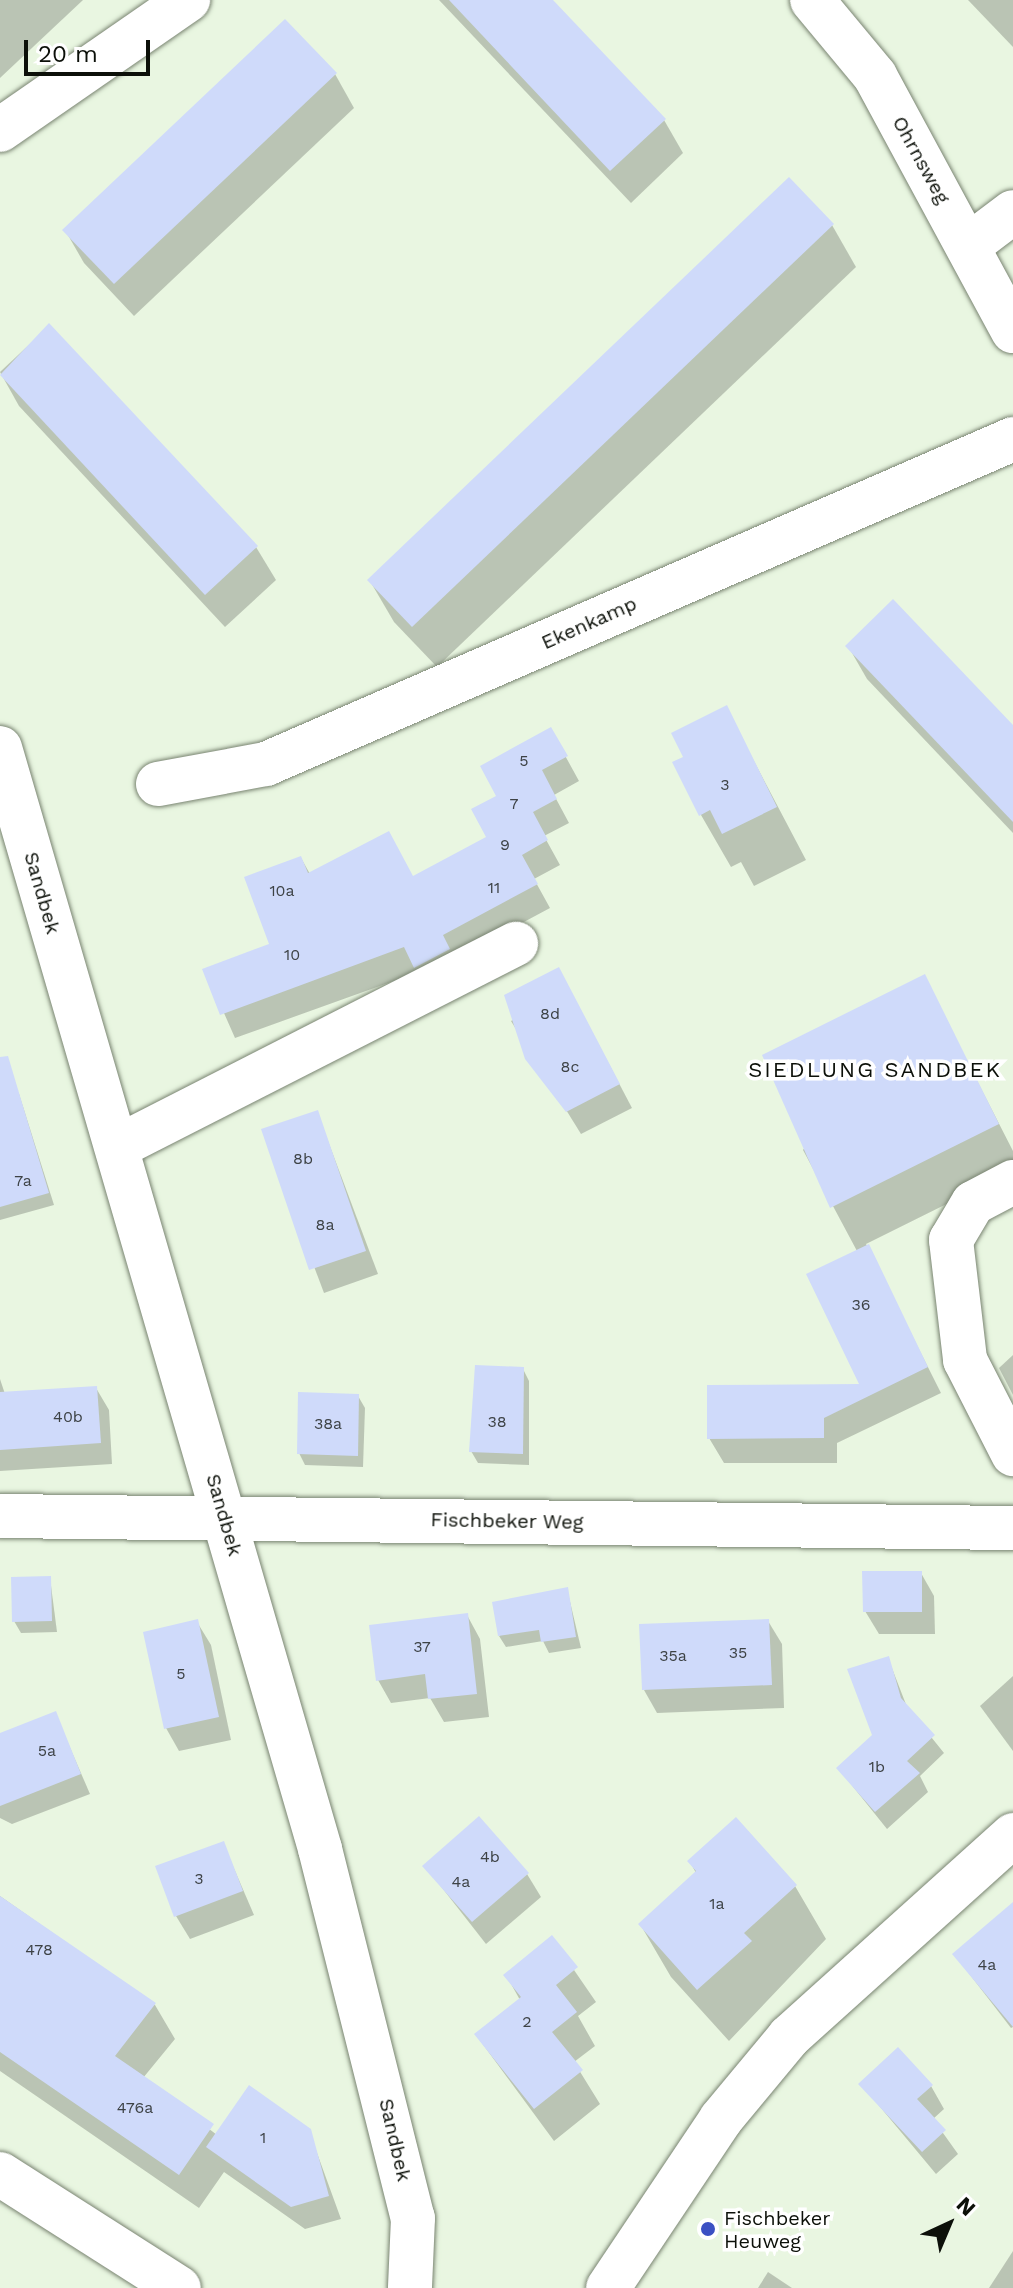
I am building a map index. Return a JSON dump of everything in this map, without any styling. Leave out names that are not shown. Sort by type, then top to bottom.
[{"type":"street","points":[[0,130],[188,0]]},
{"type":"street","name":"Ohrnsweg","points":[[812,0],[875,76],[1013,331]]},
{"type":"street","points":[[968,246],[1013,212]]},
{"type":"street","name":"Ekenkamp","points":[[158,784],[266,764],[1013,439]]},
{"type":"street","name":"Sandbek","points":[[0,748],[224,1514],[391,2119],[413,2218],[410,2288]]},
{"type":"street","points":[[117,1147],[516,944]]},
{"type":"street","points":[[1013,1182],[973,1203],[951,1240],[965,1360],[1013,1454]]},
{"type":"street","name":"Fischbeker Weg","points":[[0,1516],[224,1514],[1013,1528]]},
{"type":"street","points":[[608,2288],[721,2119],[789,2037],[1013,1835]]},
{"type":"street","points":[[0,2174],[179,2288]]},
{"type":"building","points":[[449,0],[553,0],[666,119],[610,171]]},
{"type":"building","points":[[285,19],[337,73],[114,284],[62,230]]},
{"type":"building","points":[[789,177],[834,224],[412,627],[367,580]]},
{"type":"building","points":[[49,323],[258,546],[205,595],[0,375]]},
{"type":"building","points":[[893,599],[1013,725],[1013,822],[845,646]]},
{"type":"building","points":[[727,705],[777,807],[722,834],[710,810],[699,816],[672,762],[683,757],[671,733]]},
{"type":"building","points":[[551,727],[568,756],[542,770],[557,799],[533,812],[548,840],[522,855],[538,884],[443,935],[450,949],[414,968],[404,947],[220,1015],[202,969],[269,944],[244,877],[301,856],[308,873],[389,831],[413,876],[486,837],[471,809],[496,796],[480,766]]},
{"type":"building","points":[[559,967],[620,1084],[566,1112],[525,1059],[504,995]]},
{"type":"building","points":[[925,974],[999,1124],[830,1208],[762,1055]]},
{"type":"building","points":[[8,1056],[49,1193],[0,1207],[0,1057]]},
{"type":"building","points":[[318,1110],[366,1251],[309,1270],[261,1129]]},
{"type":"building","points":[[869,1244],[928,1367],[824,1418],[824,1438],[707,1439],[707,1385],[859,1384],[806,1274]]},
{"type":"building","points":[[475,1365],[524,1367],[523,1454],[469,1452]]},
{"type":"building","points":[[97,1386],[101,1443],[0,1450],[0,1392]]},
{"type":"building","points":[[298,1392],[359,1394],[358,1456],[297,1454]]},
{"type":"building","points":[[862,1571],[922,1571],[922,1612],[863,1612]]},
{"type":"building","points":[[51,1576],[52,1621],[12,1622],[11,1577]]},
{"type":"building","points":[[568,1587],[576,1637],[541,1642],[539,1630],[498,1636],[492,1602]]},
{"type":"building","points":[[468,1613],[477,1694],[428,1699],[425,1674],[376,1681],[369,1625]]},
{"type":"building","points":[[198,1619],[219,1717],[164,1729],[143,1632]]},
{"type":"building","points":[[769,1619],[772,1685],[642,1690],[639,1624]]},
{"type":"building","points":[[889,1656],[901,1698],[935,1735],[907,1761],[920,1773],[875,1812],[836,1768],[872,1735],[847,1669]]},
{"type":"building","points":[[56,1711],[81,1774],[0,1806],[0,1733]]},
{"type":"building","points":[[479,1816],[529,1873],[472,1922],[422,1866]]},
{"type":"building","points":[[736,1817],[797,1885],[744,1933],[752,1941],[697,1990],[638,1924],[696,1871],[687,1861]]},
{"type":"building","points":[[224,1841],[243,1891],[174,1917],[155,1866]]},
{"type":"building","points":[[0,1896],[156,2003],[115,2056],[214,2124],[179,2175],[0,2052]]},
{"type":"building","points":[[1013,1902],[1013,2027],[952,1954]]},
{"type":"building","points":[[552,1935],[578,1967],[556,1985],[577,2012],[552,2032],[583,2070],[534,2109],[474,2034],[521,1997],[503,1975]]},
{"type":"building","points":[[898,2047],[933,2085],[917,2099],[946,2130],[922,2152],[858,2084]]},
{"type":"building","points":[[249,2085],[311,2129],[329,2196],[291,2207],[206,2147]]},
{"type":"place","name":"Fischbeker Heuweg","points":[[708,2229]]},
{"type":"district","name":"SIEDLUNG SANDBEK","points":[[875,1070]]}]
